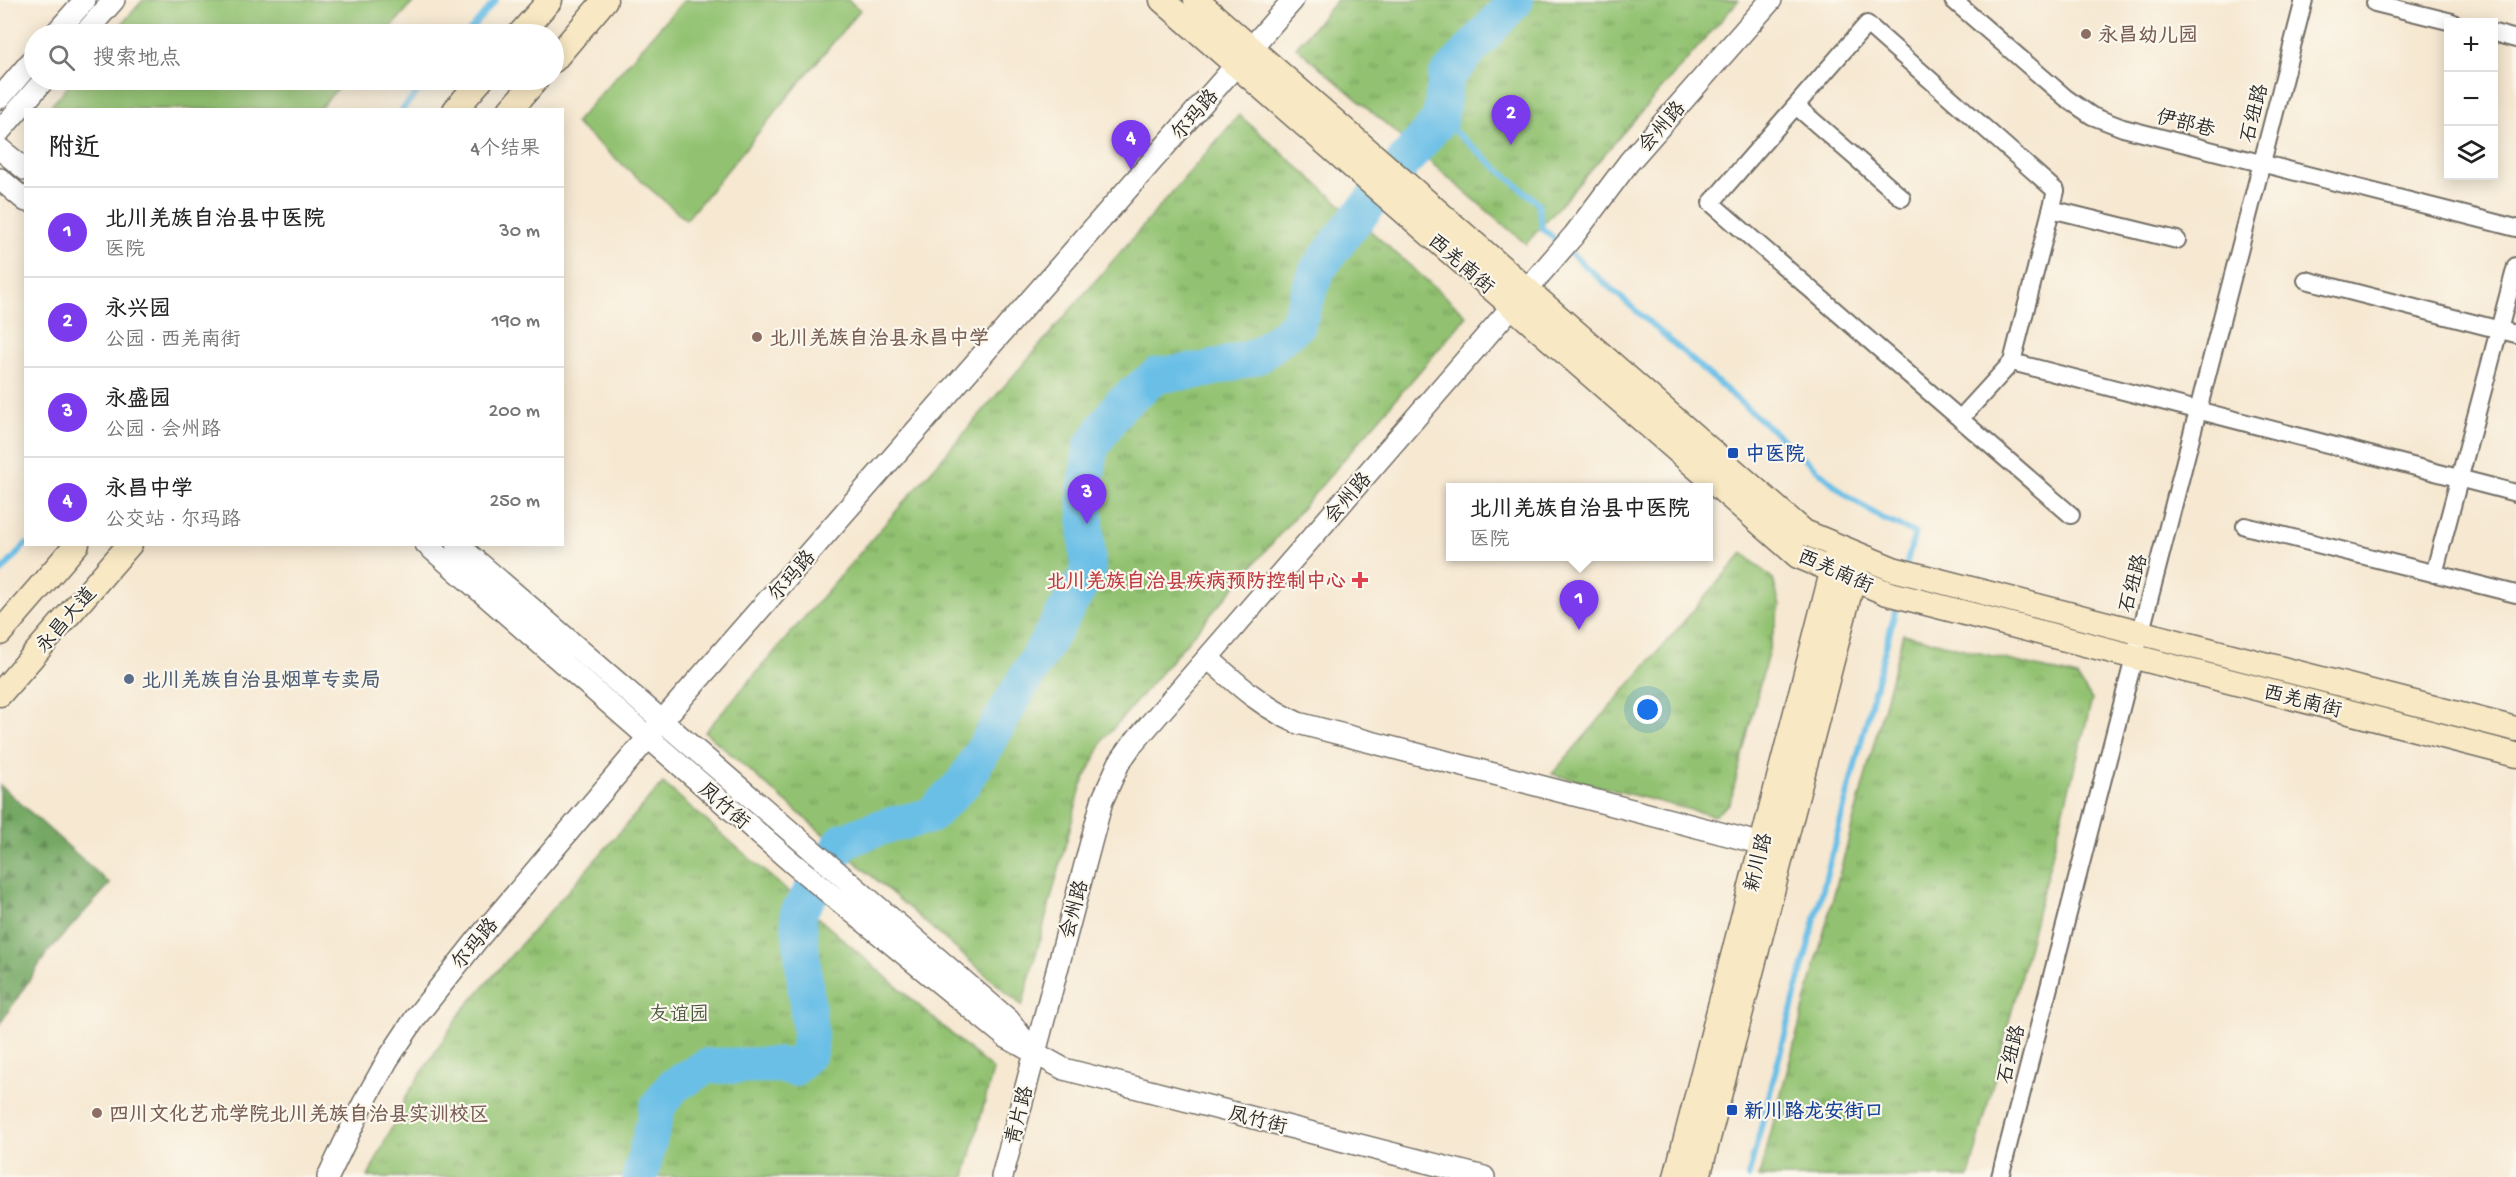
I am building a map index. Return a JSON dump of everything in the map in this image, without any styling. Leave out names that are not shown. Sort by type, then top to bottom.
[{"type":"main road","points":[[529,24],[550,0]]},
{"type":"main road","points":[[564,48],[605,0]]},
{"type":"main road","name":"西羌南街","points":[[1162,0],[1244,57],[1520,298],[1804,532],[1893,569],[2516,729]]},
{"type":"main road","name":"西羌南街","points":[[1196,0],[1244,57]]},
{"type":"main road","points":[[457,108],[472,90]]},
{"type":"main road","points":[[512,108],[527,90]]},
{"type":"main road","name":"西羌南街","points":[[1520,298],[1798,556],[1887,593],[2516,754]]},
{"type":"main road","name":"永昌大道","points":[[0,633],[75,546]]},
{"type":"main road","name":"永昌大道","points":[[0,694],[128,546]]},
{"type":"main road","name":"新川路","points":[[1698,1177],[1773,846],[1849,550]]},
{"type":"main road","name":"新川路","points":[[1676,1177],[1773,846]]},
{"type":"street","points":[[64,24],[85,0]]},
{"type":"street","points":[[93,24],[114,0]]},
{"type":"street","name":"尔玛路","points":[[328,1177],[363,1104],[416,1017],[477,940],[662,722],[1293,0]]},
{"type":"street","name":"会州路","points":[[1034,1054],[1110,781],[1131,746],[1553,260],[1629,162],[1771,0]]},
{"type":"street","name":"伊部巷","points":[[1953,0],[2066,98],[2092,116],[2123,128],[2516,228]]},
{"type":"street","name":"石纽路","points":[[2000,1177],[2304,0]]},
{"type":"street","points":[[2375,3],[2444,20]]},
{"type":"street","points":[[1960,419],[2012,362],[2056,191],[1867,24],[1711,204],[2071,515]]},
{"type":"street","points":[[2498,34],[2516,39]]},
{"type":"street","points":[[0,98],[24,70]]},
{"type":"street","points":[[0,131],[36,90]]},
{"type":"street","points":[[1796,106],[1902,198]]},
{"type":"street","points":[[0,149],[24,168]]},
{"type":"street","points":[[0,179],[24,199]]},
{"type":"street","points":[[2051,209],[2177,240]]},
{"type":"street","points":[[2434,574],[2516,266]]},
{"type":"street","points":[[2306,280],[2516,334]]},
{"type":"street","points":[[2012,362],[2516,493]]},
{"type":"street","points":[[2245,526],[2516,594]]},
{"type":"street","name":"凤竹街","points":[[428,546],[796,866],[880,922],[1009,1020],[1034,1054],[1064,1069],[1484,1177]]},
{"type":"street","name":"凤竹街","points":[[459,546],[811,849],[880,922]]},
{"type":"street","points":[[1208,658],[1256,700],[1275,713],[1298,723],[1773,846]]},
{"type":"street","name":"青片路","points":[[1002,1177],[1034,1054]]},
{"type":"green space","points":[[143,0],[415,0],[394,24],[122,24]]},
{"type":"green space","points":[[684,0],[848,0],[860,10],[686,220],[575,123]]},
{"type":"green space","points":[[1337,0],[1739,0],[1526,244],[1296,47]]},
{"type":"green space","points":[[65,90],[336,90],[320,108],[49,108]]},
{"type":"green space","points":[[1239,115],[1467,316],[1104,739],[1081,787],[1022,1006],[705,732]]},
{"type":"green space","points":[[1743,553],[1773,579],[1780,606],[1730,803],[1714,816],[1552,774]]},
{"type":"green space","points":[[1903,634],[2077,677],[2092,700],[1969,1177],[1759,1177]]},
{"type":"green space","name":"友谊园","points":[[663,783],[993,1070],[965,1177],[368,1177],[407,1095],[462,1011]]},
{"type":"green space","points":[[0,785],[110,884],[47,953],[0,1024]]},
{"type":"waterway","points":[[476,24],[496,0]]},
{"type":"waterway","points":[[640,1177],[658,1106],[673,1086],[707,1066],[778,1065],[794,1068],[809,1052],[810,1032],[798,913],[843,841],[882,827],[930,816],[964,782],[1088,573],[1085,490],[1091,447],[1120,405],[1157,375],[1206,370],[1258,356],[1297,325],[1317,270],[1348,229],[1440,119],[1446,77],[1516,0]]},
{"type":"waterway","points":[[404,108],[419,90]]},
{"type":"waterway","points":[[1440,119],[1538,203],[1542,228],[1846,495],[1881,518],[1915,533],[1906,566]]},
{"type":"waterway","points":[[0,573],[24,546]]},
{"type":"waterway","points":[[1748,1177],[1898,600]]},
{"type":"place","name":"永昌幼儿园","points":[[2086,34]]},
{"type":"place","name":"永兴园","points":[[1511,145]]},
{"type":"place","name":"永昌中学","points":[[1131,170]]},
{"type":"place","name":"北川羌族自治县永昌中学","points":[[757,337]]},
{"type":"place","name":"中医院","points":[[1733,453]]},
{"type":"place","name":"永盛园","points":[[1087,524]]},
{"type":"place","name":"北川羌族自治县疾病预防控制中心","points":[[1360,580]]},
{"type":"place","name":"北川羌族自治县中医院","points":[[1579,630]]},
{"type":"place","name":"北川羌族自治县烟草专卖局","points":[[129,679]]},
{"type":"place","name":"新川路龙安街口","points":[[1732,1110]]},
{"type":"place","name":"四川文化艺术学院北川羌族自治县实训校区","points":[[97,1113]]}]
